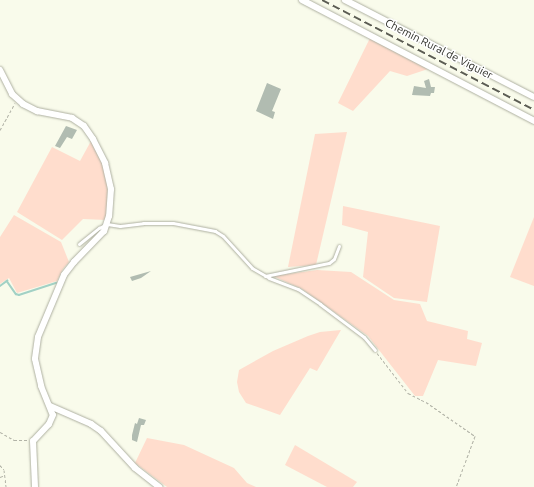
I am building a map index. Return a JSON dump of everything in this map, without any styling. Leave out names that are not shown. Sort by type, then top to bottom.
[{"type":"street","points":[[302,0],[534,121]]},
{"type":"street","name":"Chemin Rural de Viguier","points":[[345,0],[534,97]]},
{"type":"street","points":[[0,70],[17,99],[30,108],[78,121],[89,133],[105,163],[110,180],[111,198],[107,224],[99,238],[74,262],[64,276],[38,337],[35,359],[41,386],[53,415],[51,420],[33,441],[35,487]]},
{"type":"street","points":[[50,406],[91,424],[101,431],[135,468],[159,487]]},
{"type":"lane","points":[[79,244],[99,228],[107,224],[120,226],[143,223],[173,223],[215,231],[223,236],[247,264],[265,276],[298,289],[364,337],[375,350]]},
{"type":"lane","points":[[265,276],[329,263],[334,259],[339,246]]},
{"type":"path","points":[[0,130],[17,99]]},
{"type":"path","points":[[375,350],[408,393],[426,402],[475,436],[456,487]]},
{"type":"path","points":[[0,432],[14,440],[33,441]]},
{"type":"path","points":[[0,465],[5,475],[6,487]]},
{"type":"path","points":[[0,477],[5,475]]},
{"type":"shaded area","points":[[370,38],[428,69],[407,76],[390,71],[353,111],[338,103]]},
{"type":"shaded area","points":[[347,132],[316,265],[288,267],[315,134]]},
{"type":"shaded area","points":[[91,141],[105,170],[109,200],[106,220],[83,219],[62,240],[17,212],[52,147],[80,161]]},
{"type":"shaded area","points":[[343,206],[440,226],[427,302],[394,298],[363,277],[368,232],[342,225]]},
{"type":"shaded area","points":[[14,215],[61,242],[69,262],[63,269],[57,281],[17,293],[9,278],[0,284],[0,237]]},
{"type":"shaded area","points":[[534,217],[534,286],[510,277]]},
{"type":"shaded area","points":[[317,270],[351,272],[394,300],[420,304],[427,321],[468,331],[467,339],[482,343],[476,366],[438,360],[423,396],[415,396],[368,336],[302,289],[273,276]]},
{"type":"shaded area","points":[[341,330],[317,371],[310,368],[280,415],[246,403],[239,392],[237,382],[239,370],[273,351],[308,336],[320,332]]},
{"type":"shaded area","points":[[147,438],[184,445],[234,468],[247,483],[256,487],[167,487],[135,463]]},
{"type":"shaded area","points":[[295,445],[357,482],[353,487],[327,487],[285,465]]},
{"type":"building","points":[[429,79],[431,87],[435,87],[434,93],[431,93],[430,96],[412,95],[414,86],[426,88],[424,81]]},
{"type":"building","points":[[267,83],[281,89],[272,111],[275,112],[273,119],[256,111]]},
{"type":"building","points":[[66,126],[77,130],[72,139],[67,137],[60,148],[55,146]]},
{"type":"building","points":[[151,271],[141,278],[132,281],[130,277]]},
{"type":"building","points":[[139,418],[146,420],[144,425],[141,425],[137,442],[132,440],[132,435],[135,423],[137,424]]},
{"type":"waterway","points":[[0,286],[7,281],[16,294],[19,295],[56,283]]},
{"type":"railway","points":[[322,0],[534,110]]}]
